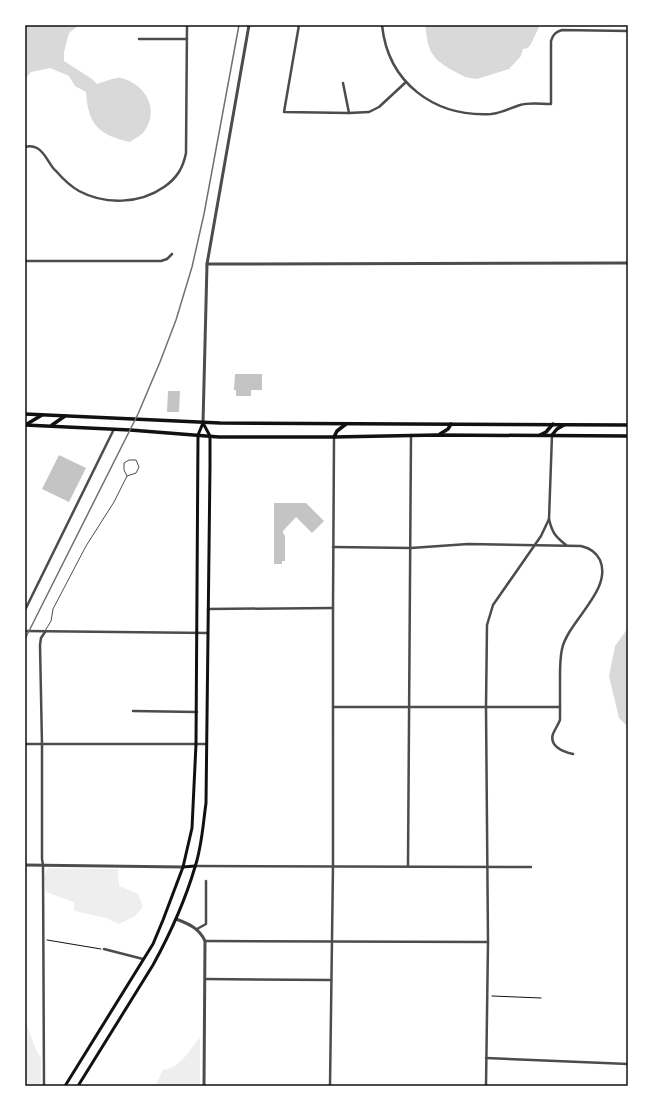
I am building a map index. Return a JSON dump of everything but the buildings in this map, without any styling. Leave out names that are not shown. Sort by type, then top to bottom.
[{"type":"main road","points":[[25,414],[203,423],[628,425]]},
{"type":"main road","points":[[26,425],[42,415]]},
{"type":"main road","points":[[52,426],[66,416]]},
{"type":"main road","points":[[65,1086],[153,944],[183,867],[192,828],[197,712],[196,633],[198,435],[203,423]]},
{"type":"main road","points":[[78,1086],[153,965],[176,919],[195,866],[202,838],[206,803],[210,436],[203,423]]},
{"type":"main road","points":[[334,437],[340,429],[347,424]]},
{"type":"main road","points":[[437,435],[448,429],[452,424]]},
{"type":"main road","points":[[539,435],[546,432],[553,424]]},
{"type":"main road","points":[[552,435],[564,424]]},
{"type":"main road","points":[[26,425],[115,429],[210,436],[628,436]]},
{"type":"main road","points":[[183,867],[195,866]]},
{"type":"street","points":[[25,148],[31,146],[37,148],[42,152],[54,169],[66,182],[79,191],[95,197],[112,201],[128,200],[146,196],[162,189],[179,173],[186,153],[187,25]]},
{"type":"street","points":[[203,423],[207,264],[249,25]]},
{"type":"street","points":[[299,25],[284,112],[363,113],[379,107],[406,82]]},
{"type":"street","points":[[382,25],[383,35],[392,61],[400,75],[424,97],[444,107],[469,113],[492,114],[502,112],[521,104],[551,104],[551,42],[554,34],[562,30],[628,31]]},
{"type":"street","points":[[139,39],[187,39]]},
{"type":"street","points":[[343,83],[349,113]]},
{"type":"street","points":[[25,262],[161,261],[167,259],[172,254]]},
{"type":"street","points":[[207,264],[628,263]]},
{"type":"street","points":[[25,610],[115,429]]},
{"type":"street","points":[[408,866],[411,435]]},
{"type":"street","points":[[552,435],[549,519],[552,530],[566,545]]},
{"type":"street","points":[[330,1086],[333,866],[334,437]]},
{"type":"street","points":[[486,1086],[488,942],[486,707],[488,616],[493,605],[545,530],[549,519]]},
{"type":"street","points":[[333,547],[411,548],[468,544],[566,545],[581,546],[595,552],[602,566],[603,573],[601,581],[587,607],[566,637],[560,659],[560,720],[553,732],[552,737],[554,743],[559,749],[573,754]]},
{"type":"street","points":[[208,609],[333,608]]},
{"type":"street","points":[[25,631],[208,633]]},
{"type":"street","points":[[44,1086],[40,645],[41,638],[45,632]]},
{"type":"street","points":[[333,707],[560,707]]},
{"type":"street","points":[[133,711],[197,712]]},
{"type":"street","points":[[25,744],[207,744]]},
{"type":"street","points":[[25,865],[183,867]]},
{"type":"street","points":[[195,866],[531,867]]},
{"type":"street","points":[[197,929],[206,924],[206,880]]},
{"type":"street","points":[[176,919],[197,929],[202,934],[205,941],[204,1086]]},
{"type":"street","points":[[205,941],[488,942]]},
{"type":"street","points":[[104,950],[143,958]]},
{"type":"street","points":[[205,979],[331,980]]},
{"type":"street","points":[[486,1058],[628,1064]]},
{"type":"lane","points":[[45,632],[52,621],[53,609],[86,546],[114,502],[126,476],[124,463],[129,460],[136,460],[139,467],[136,473],[126,476]]},
{"type":"path","points":[[43,939],[104,950]]},
{"type":"path","points":[[487,996],[541,998]]},
{"type":"shaded area","points":[[25,25],[79,25],[69,33],[64,52],[64,61],[92,79],[97,84],[121,78],[138,86],[144,92],[151,108],[151,116],[143,133],[130,142],[110,136],[103,132],[97,127],[89,113],[86,92],[75,86],[69,76],[50,68],[31,72],[25,79]]},
{"type":"shaded area","points":[[425,25],[540,25],[531,44],[528,48],[523,49],[521,56],[509,69],[477,79],[465,77],[437,60],[431,52],[428,44]]},
{"type":"shaded area","points":[[628,628],[628,727],[619,718],[609,676],[615,646]]},
{"type":"shaded area","points":[[48,868],[118,869],[119,886],[138,894],[143,907],[135,916],[119,924],[106,918],[74,911],[74,902],[46,892],[45,877]]},
{"type":"shaded area","points":[[25,1010],[27,1026],[37,1052],[41,1058],[41,1086],[25,1086]]},
{"type":"shaded area","points":[[200,1038],[200,1086],[155,1086],[163,1070],[175,1066],[180,1062]]},
{"type":"railway","points":[[25,639],[138,414],[176,320],[192,267],[204,214],[239,25]]}]
